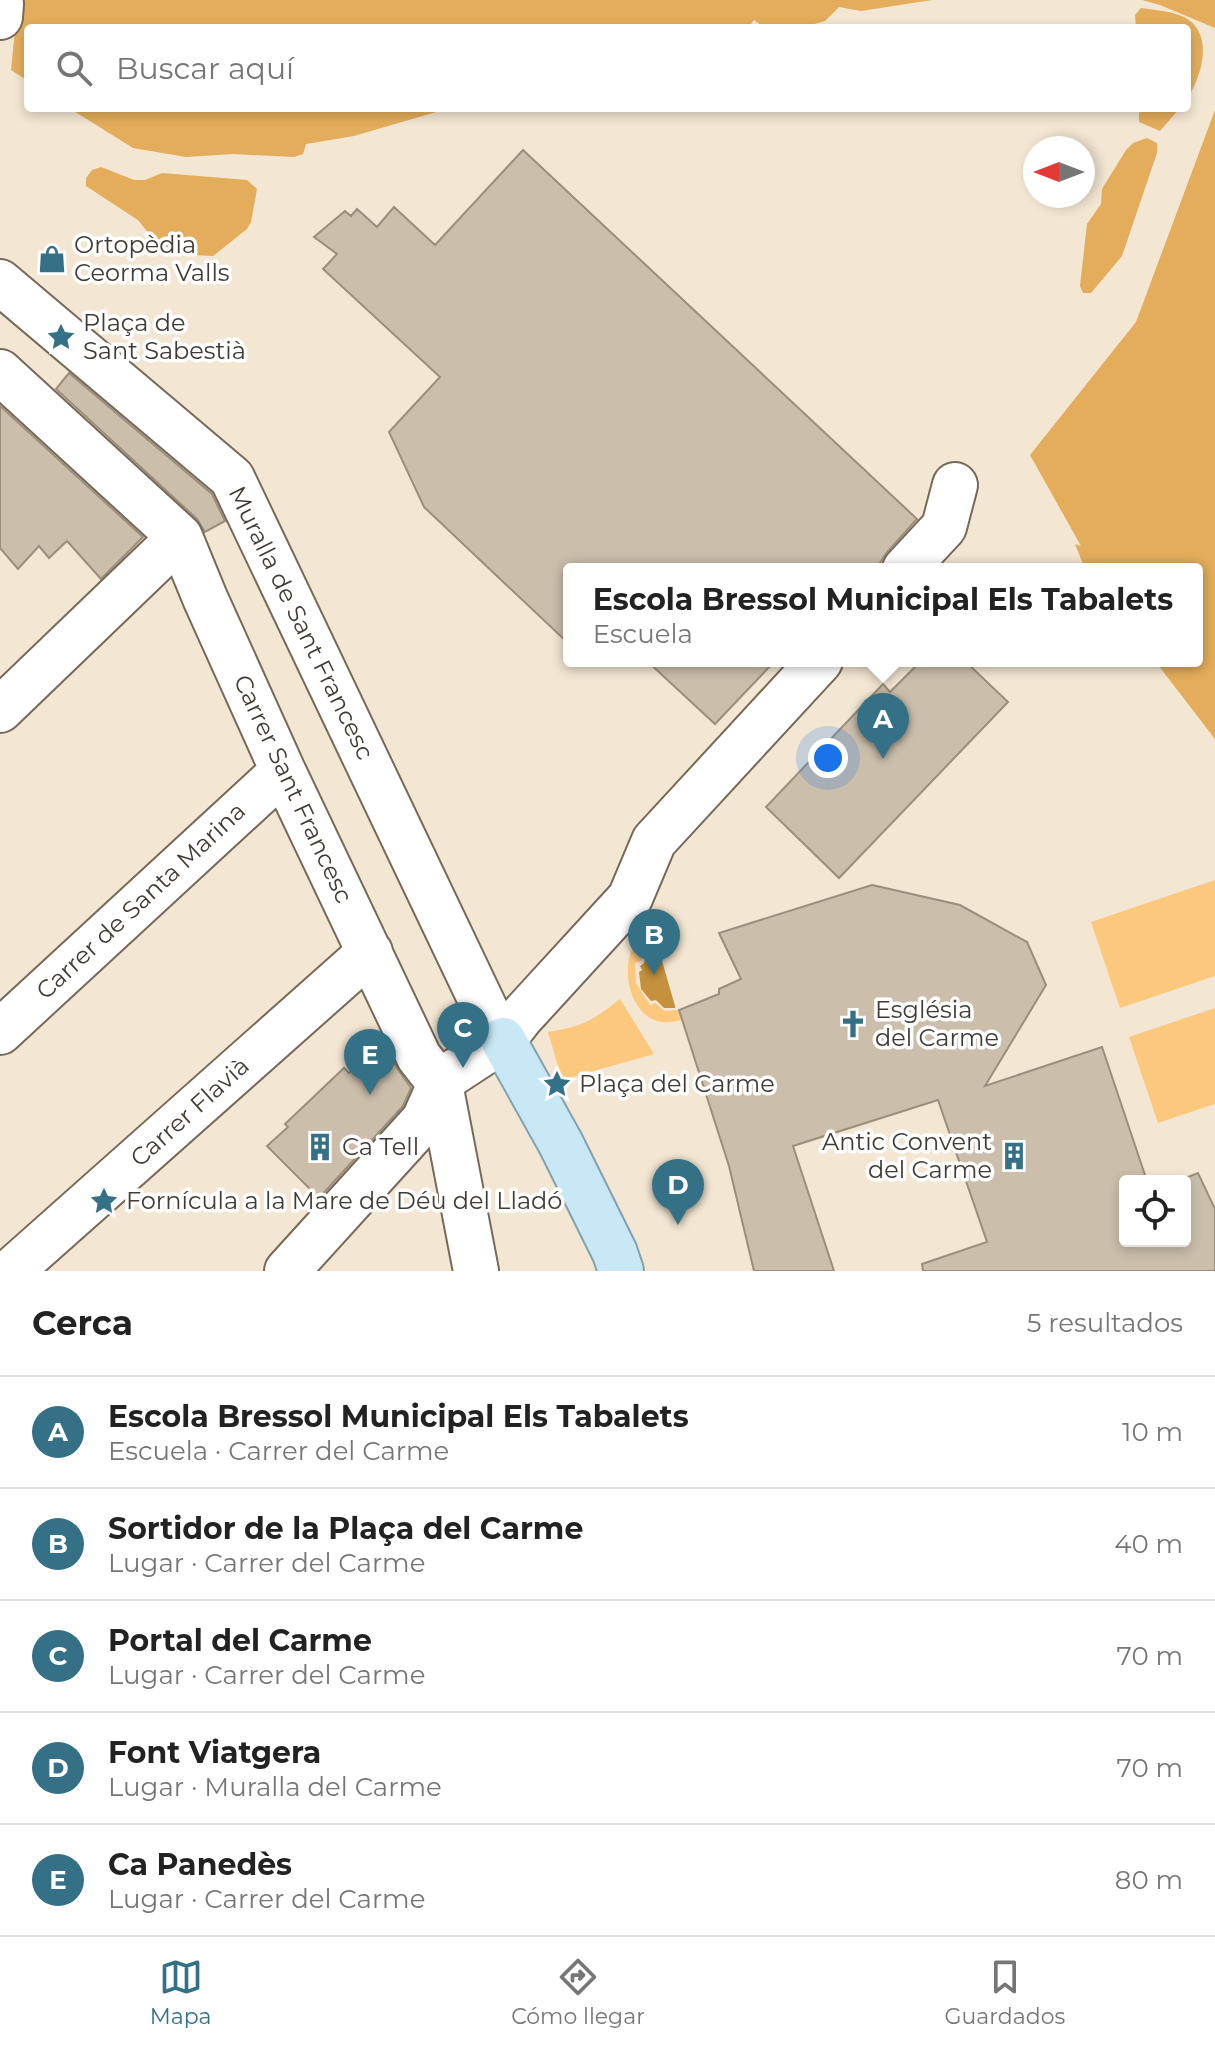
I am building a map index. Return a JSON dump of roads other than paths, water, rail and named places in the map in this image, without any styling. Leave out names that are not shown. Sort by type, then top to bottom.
[{"type":"main road","points":[[503,1040],[561,1144],[621,1271]]},
{"type":"street","name":"Muralla de Sant Francesc","points":[[0,282],[232,478],[488,1015],[503,1040]]},
{"type":"street","name":"Carrer Sant Francesc","points":[[0,372],[180,537],[283,771],[419,1057],[440,1084],[476,1271]]},
{"type":"street","points":[[911,563],[944,527],[955,485]]},
{"type":"street","points":[[0,710],[180,537]]},
{"type":"street","points":[[287,1271],[424,1120],[440,1084],[503,1040],[630,898],[654,841],[814,667]]},
{"type":"street","name":"Carrer de Santa Marina","points":[[0,1032],[283,771]]},
{"type":"street","name":"Carrer Flavià","points":[[11,1271],[370,952]]},
{"type":"place","name":"Ortopèdia Ceorma Valls","points":[[52,259]]},
{"type":"place","name":"Plaça de Sant Sabestià","points":[[61,337]]},
{"type":"place","name":"Escola Bressol Municipal Els Tabalets","points":[[883,759]]},
{"type":"place","name":"Sortidor de la Plaça del Carme","points":[[654,975]]},
{"type":"place","name":"Església del Carme","points":[[853,1024]]},
{"type":"place","name":"Portal del Carme","points":[[463,1068]]},
{"type":"place","name":"Plaça del Carme","points":[[557,1084]]},
{"type":"place","name":"Ca Panedès","points":[[370,1095]]},
{"type":"place","name":"Ca Tell","points":[[320,1147]]},
{"type":"place","name":"Antic Convent del Carme","points":[[1014,1156]]},
{"type":"place","name":"Fornícula a la Mare de Déu del Lladó","points":[[104,1201]]},
{"type":"place","name":"Font Viatgera","points":[[678,1225]]}]
